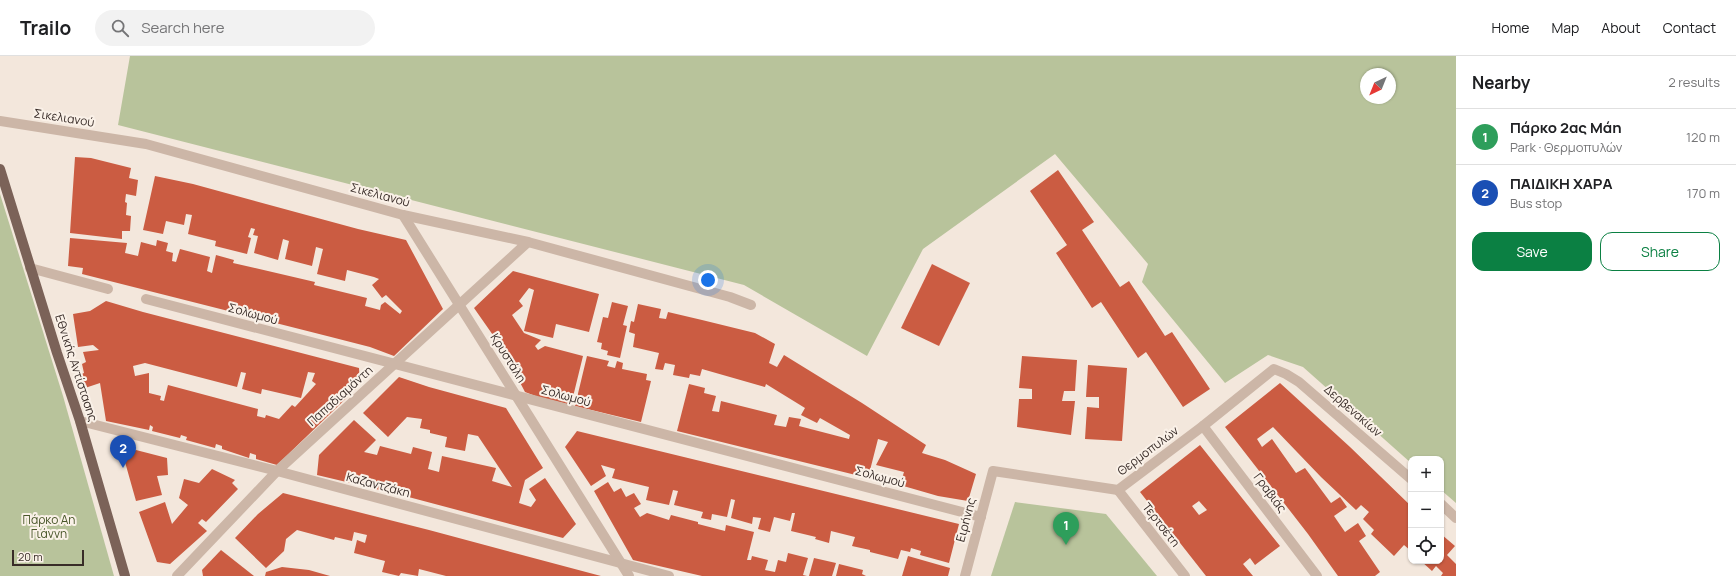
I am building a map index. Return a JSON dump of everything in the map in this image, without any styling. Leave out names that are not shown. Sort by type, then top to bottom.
[{"type":"main road","name":"Εθνικής Αντίστασης","points":[[0,169],[30,268],[80,421],[125,576]]},
{"type":"street","name":"Σικελιανού","points":[[0,121],[146,144],[403,215],[528,242],[730,297],[751,305]]},
{"type":"street","name":"Κρυστάλη","points":[[403,215],[629,576]]},
{"type":"street","name":"Παπαδιαμάντη","points":[[177,576],[277,471],[528,242]]},
{"type":"street","points":[[30,268],[108,289]]},
{"type":"street","name":"Σολωμού","points":[[146,299],[981,517]]},
{"type":"street","name":"Θερμοπυλών","points":[[993,471],[1118,490],[1274,370]]},
{"type":"street","name":"Δερβενακίων","points":[[1274,370],[1286,374],[1299,382],[1408,476]]},
{"type":"street","name":"Καζαντζάκη","points":[[80,421],[277,471],[669,576]]},
{"type":"street","name":"Γραβιάς","points":[[1203,426],[1317,576]]},
{"type":"street","name":"Ειρήνης","points":[[965,576],[993,471]]},
{"type":"street","name":"Τερτσέτη","points":[[1118,490],[1185,576]]},
{"type":"street","points":[[1444,507],[1456,518]]},
{"type":"green space","points":[[130,56],[1456,56],[1456,503],[1444,493],[1444,456],[1408,456],[1408,460],[1303,367],[1268,355],[1225,383],[1142,282],[1148,264],[1055,154],[923,249],[867,356],[744,285],[118,125]]},
{"type":"green space","name":"Πάρκο Αη Γιάννη","points":[[0,194],[63,396],[114,576],[0,576]]},
{"type":"green space","points":[[1015,502],[1106,514],[1157,576],[991,576]]},
{"type":"building","points":[[75,157],[91,158],[131,168],[129,178],[138,180],[136,196],[126,194],[126,215],[131,216],[130,231],[122,231],[122,239],[70,233]]},
{"type":"building","points":[[1058,170],[1094,222],[1082,230],[1120,287],[1129,281],[1165,336],[1172,332],[1210,389],[1183,407],[1146,352],[1138,358],[1101,302],[1092,308],[1056,253],[1067,245],[1030,191]]},
{"type":"building","points":[[155,176],[193,184],[358,229],[406,240],[443,309],[394,356],[370,347],[82,274],[83,268],[68,266],[70,238],[127,243],[125,253],[138,256],[141,242],[156,246],[157,240],[168,243],[166,251],[173,253],[172,261],[176,262],[180,249],[210,257],[207,271],[212,273],[216,255],[234,260],[233,263],[315,282],[314,285],[367,298],[365,306],[380,310],[381,305],[385,302],[400,314],[402,311],[386,295],[382,298],[372,285],[379,279],[347,270],[345,281],[317,274],[323,249],[316,247],[312,266],[285,259],[289,241],[283,239],[278,260],[254,253],[258,236],[253,235],[255,229],[251,228],[248,237],[251,238],[247,254],[215,246],[216,241],[188,234],[192,215],[186,214],[184,225],[166,221],[163,234],[143,230]]},
{"type":"building","points":[[932,264],[970,283],[939,346],[901,328]]},
{"type":"building","points":[[513,271],[599,294],[589,332],[556,324],[553,338],[524,331],[534,290],[529,288],[519,301],[523,306],[512,315],[524,333],[541,340],[535,346],[538,350],[545,346],[583,356],[571,405],[538,397],[525,392],[502,348],[474,308]]},
{"type":"building","points":[[106,301],[359,368],[360,385],[277,465],[256,459],[256,455],[250,453],[249,458],[222,449],[222,446],[216,444],[215,448],[186,440],[187,437],[181,435],[180,438],[152,431],[153,427],[150,425],[149,430],[106,421],[100,383],[85,388],[79,375],[84,373],[82,364],[86,362],[83,352],[99,350],[93,345],[78,347],[73,314],[90,311]],"holes":[[[145,363],[237,387],[241,372],[246,373],[242,389],[261,394],[262,389],[301,398],[308,372],[315,373],[312,381],[316,384],[295,407],[292,405],[279,419],[266,415],[265,418],[257,416],[258,409],[168,385],[164,401],[160,400],[161,396],[149,393],[149,373],[135,376],[133,366]]]},
{"type":"building","points":[[612,302],[628,306],[623,325],[627,326],[620,358],[607,355],[608,351],[601,349],[602,343],[597,342],[603,317],[608,318]]},
{"type":"building","points":[[638,304],[661,309],[659,318],[666,319],[668,312],[755,333],[775,344],[769,363],[777,367],[784,355],[862,403],[926,445],[922,453],[945,460],[976,474],[968,501],[938,496],[900,485],[904,472],[876,465],[888,442],[878,439],[868,478],[677,431],[689,384],[705,388],[704,393],[716,396],[712,411],[719,412],[721,401],[777,415],[774,425],[786,427],[789,417],[801,419],[799,426],[849,439],[850,435],[820,418],[817,423],[801,415],[805,408],[766,384],[765,387],[702,369],[700,376],[690,374],[689,378],[673,375],[675,365],[665,363],[663,370],[655,369],[659,353],[633,347],[635,334],[629,332],[631,321],[634,322]]},
{"type":"building","points":[[587,356],[609,361],[607,366],[615,368],[617,361],[623,363],[622,369],[647,374],[646,380],[651,381],[641,422],[575,406]]},
{"type":"building","points":[[1022,356],[1077,360],[1075,391],[1064,391],[1062,401],[1075,401],[1071,435],[1017,427],[1019,399],[1032,399],[1032,389],[1019,388]]},
{"type":"building","points":[[1088,365],[1127,368],[1122,441],[1085,439],[1087,407],[1099,408],[1099,397],[1086,397]]},
{"type":"building","points":[[399,377],[429,387],[506,408],[543,468],[525,480],[519,503],[531,507],[536,500],[529,489],[545,478],[576,524],[563,538],[401,495],[317,475],[319,455],[354,420],[376,440],[364,452],[377,455],[380,446],[411,454],[413,447],[432,452],[428,469],[439,472],[442,456],[496,468],[492,481],[512,487],[478,436],[468,434],[465,451],[445,447],[447,437],[430,433],[430,430],[420,428],[422,419],[407,417],[388,437],[363,413]]},
{"type":"building","points":[[1280,383],[1350,447],[1408,503],[1408,548],[1404,545],[1394,556],[1371,534],[1374,530],[1363,519],[1369,512],[1361,505],[1356,510],[1321,477],[1273,427],[1257,439],[1262,447],[1272,439],[1296,473],[1305,468],[1331,503],[1340,497],[1347,507],[1334,516],[1345,532],[1358,523],[1366,536],[1359,541],[1380,572],[1375,576],[1338,576],[1308,534],[1225,427]]},
{"type":"building","points":[[577,431],[959,524],[949,563],[920,555],[921,551],[911,548],[910,552],[901,550],[898,559],[870,552],[870,550],[852,546],[855,537],[831,531],[829,543],[815,539],[816,537],[791,531],[795,513],[792,513],[790,521],[774,517],[770,532],[758,529],[761,518],[753,517],[752,524],[731,518],[735,500],[731,499],[727,517],[712,514],[711,520],[701,518],[703,512],[674,505],[678,491],[673,490],[669,505],[646,500],[649,487],[612,478],[615,469],[601,465],[606,476],[591,486],[565,447]]},
{"type":"building","points":[[1200,445],[1280,546],[1255,565],[1250,558],[1243,564],[1253,576],[1206,576],[1140,492]],"holes":[[[1199,501],[1207,510],[1199,515],[1192,506]]]},
{"type":"building","points":[[136,450],[167,458],[168,475],[157,476],[162,495],[136,501],[125,462]]},
{"type":"building","points":[[212,469],[235,480],[232,483],[238,489],[206,522],[202,519],[198,523],[207,531],[170,564],[157,562],[139,512],[165,502],[172,524],[188,505],[179,498],[184,479],[199,483]]},
{"type":"building","points":[[608,482],[614,492],[621,488],[626,497],[634,493],[641,504],[634,508],[640,517],[647,513],[669,520],[671,515],[725,531],[726,525],[754,532],[747,560],[751,560],[752,556],[768,560],[765,570],[775,572],[778,560],[786,562],[788,553],[808,558],[803,575],[807,576],[702,576],[633,560],[594,491]]},
{"type":"building","points":[[283,493],[601,576],[446,576],[419,569],[418,576],[401,573],[399,576],[382,572],[385,561],[354,553],[357,540],[365,543],[367,535],[354,532],[352,541],[335,537],[334,540],[297,530],[286,539],[284,551],[266,568],[235,538],[258,514]]},
{"type":"building","points":[[1444,537],[1455,546],[1447,555],[1456,564],[1456,576],[1441,576],[1443,573],[1436,566],[1432,571],[1424,564],[1444,564]]},
{"type":"building","points":[[221,550],[254,576],[203,576],[202,570]]},
{"type":"building","points":[[908,556],[950,568],[948,576],[902,576]]},
{"type":"building","points":[[814,558],[836,563],[832,576],[809,576]]},
{"type":"building","points":[[839,564],[863,570],[862,574],[866,576],[836,576]]},
{"type":"building","points":[[282,567],[309,570],[330,576],[265,576],[266,572]]},
{"type":"place","name":"ΠΑΙΔΙΚΗ ΧΑΡΑ","points":[[123,468]]},
{"type":"place","name":"Πάρκο 2ας Μάη","points":[[1066,545]]}]
